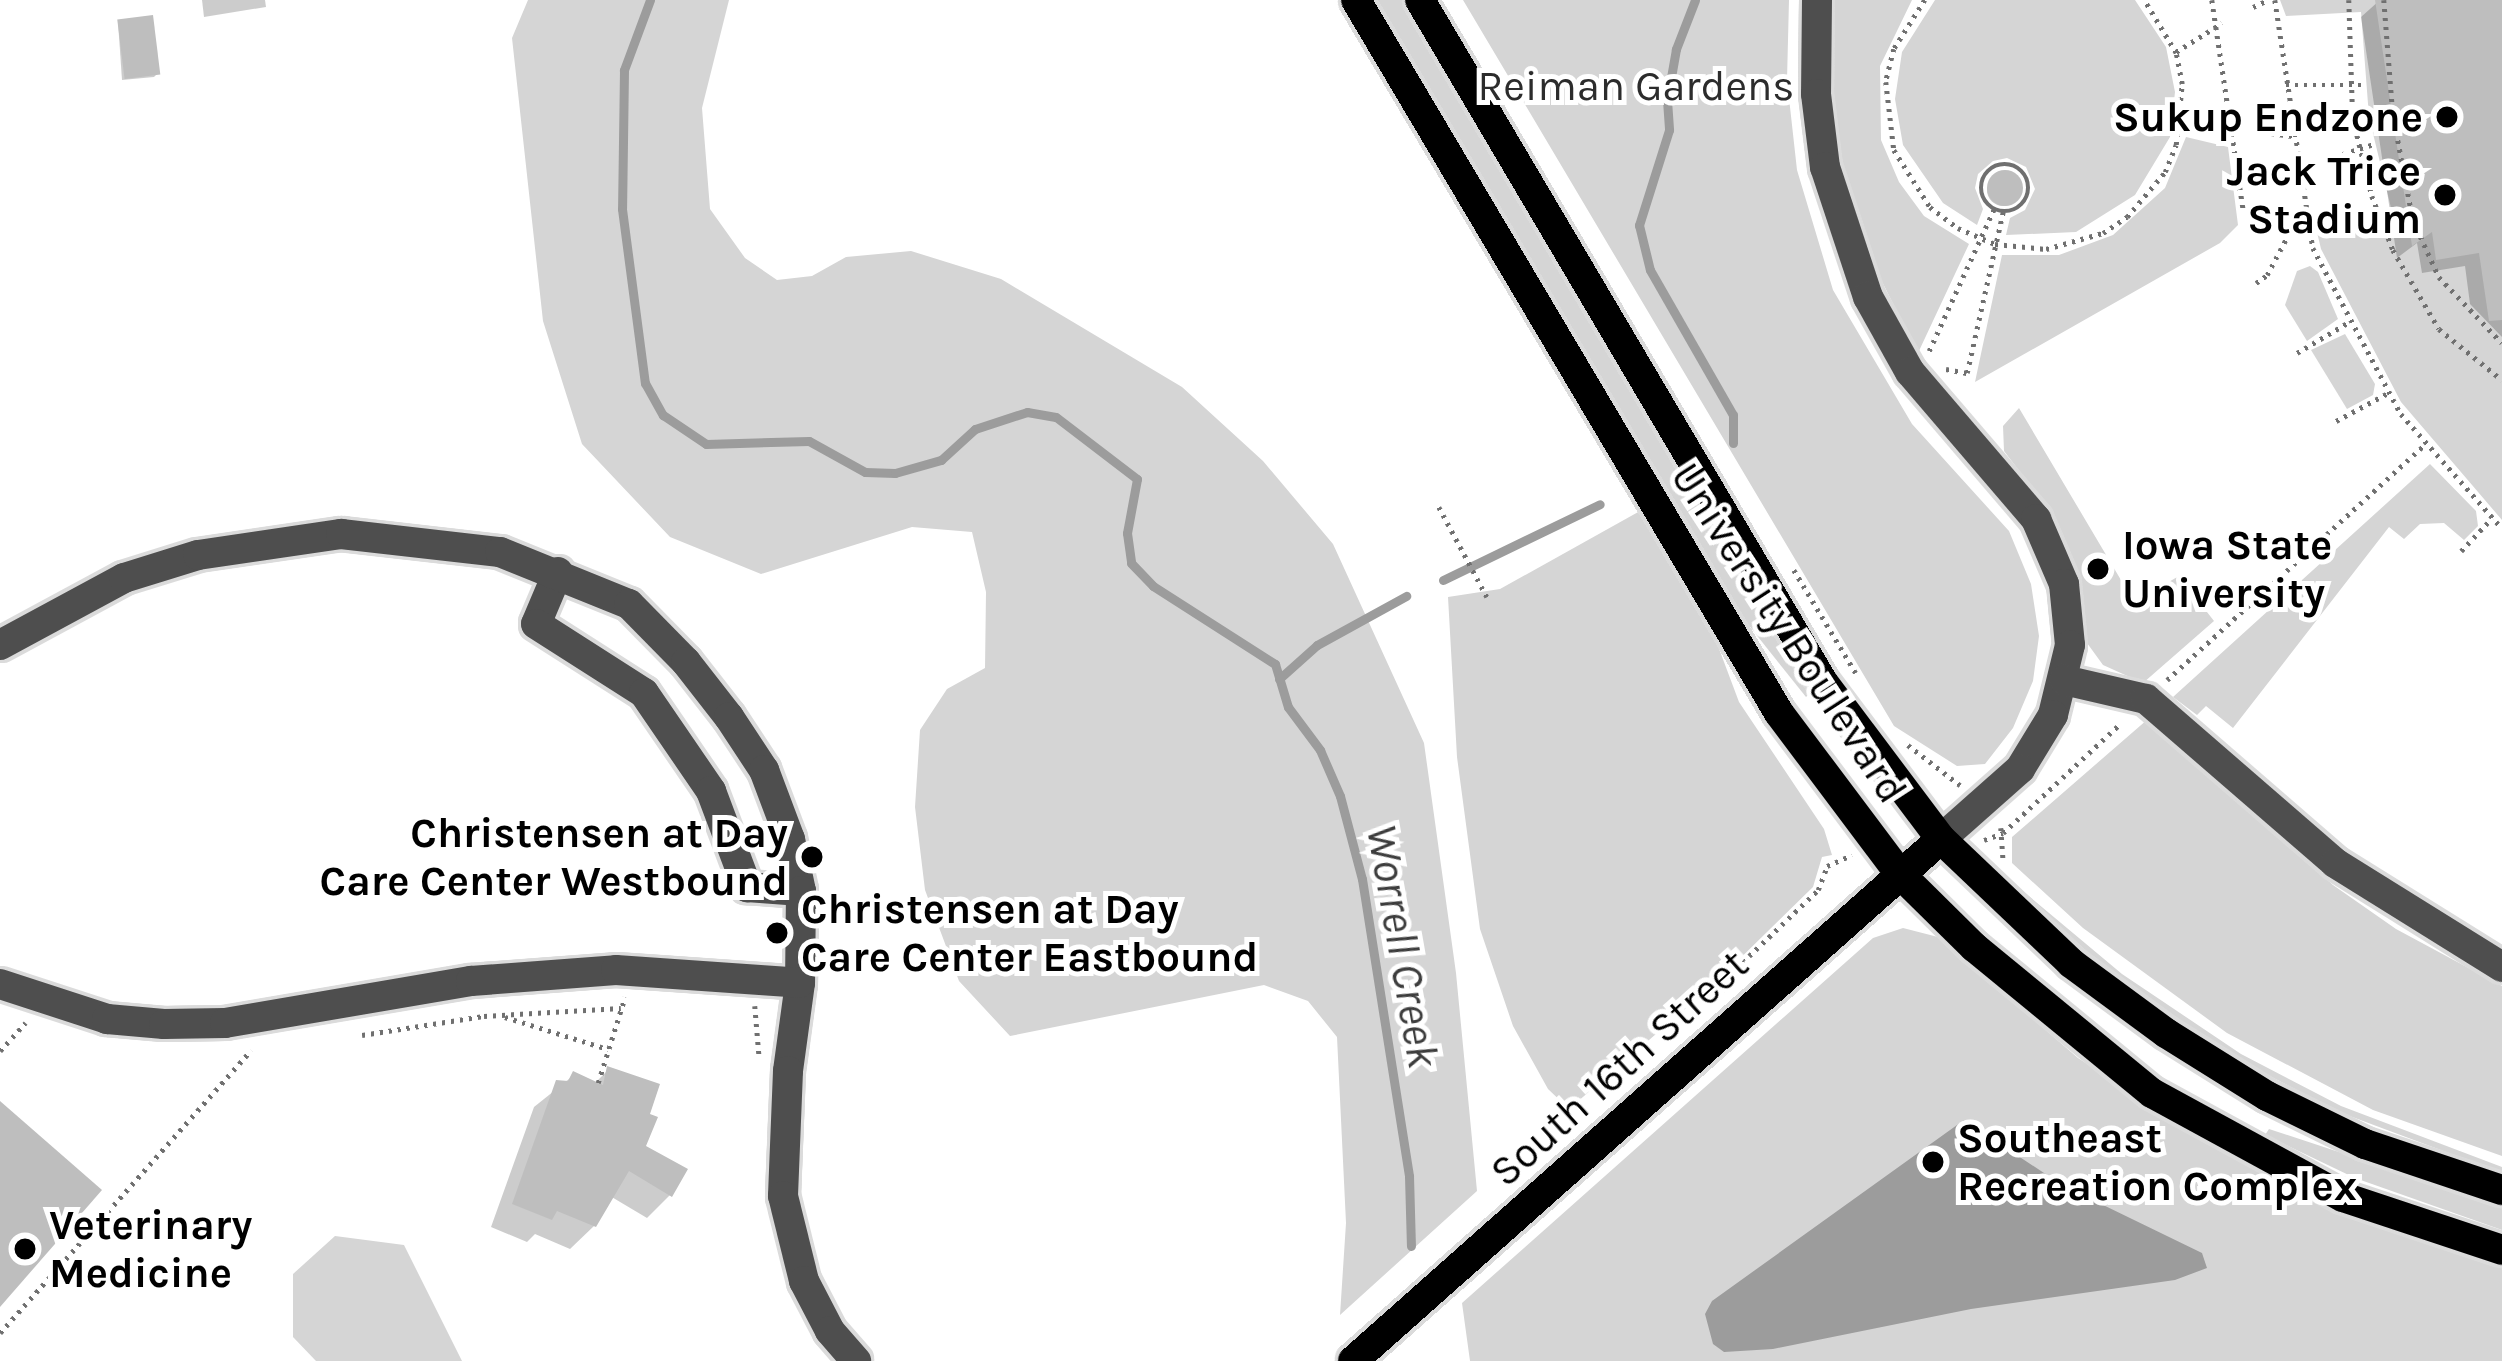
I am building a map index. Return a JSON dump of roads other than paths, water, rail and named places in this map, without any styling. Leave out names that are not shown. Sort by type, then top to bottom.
[{"type":"main road","name":"University Boulevard","points":[[1356,0],[1779,713],[1839,800],[1900,874],[1974,947],[2152,1093],[2343,1197],[2502,1250]]},
{"type":"main road","name":"University Boulevard","points":[[1420,0],[1823,682],[1941,839],[2071,963],[2186,1046],[2267,1096],[2366,1144],[2502,1190]]},
{"type":"main road","name":"South 16th Street","points":[[1353,1361],[1941,839]]},
{"type":"street","points":[[1817,0],[1819,130],[1852,258],[1910,372],[2021,499],[2058,560],[2069,616],[2064,680],[2053,715],[2020,769],[1941,839]]},
{"type":"street","points":[[0,645],[124,578],[267,542],[341,534],[500,552],[629,604],[686,662],[729,717],[764,770],[790,839],[801,891],[800,983],[788,1071],[782,1196],[804,1281],[830,1331],[856,1361]]},
{"type":"street","points":[[558,572],[536,624],[644,693],[711,791],[747,887],[801,891]]},
{"type":"street","points":[[2064,680],[2146,699],[2335,863],[2502,967]]},
{"type":"street","points":[[0,984],[107,1019],[164,1024],[283,1014],[471,981],[616,970],[800,983]]},
{"type":"waterway","name":"Worrell Creek","points":[[650,0],[624,70],[622,209],[645,383],[663,415],[706,444],[809,441],[865,472],[895,473],[941,460],[975,429],[1027,412],[1056,417],[1137,479],[1127,533],[1131,563],[1153,586],[1275,664],[1288,707],[1320,750],[1340,796],[1362,879],[1409,1176],[1411,1246]]},
{"type":"waterway","points":[[1695,0],[1676,49],[1667,100],[1669,130],[1639,225],[1650,270],[1733,415],[1733,443]]},
{"type":"waterway","points":[[1443,580],[1600,504]]},
{"type":"waterway","points":[[1279,679],[1317,645],[1406,596]]},
{"type":"place","name":"Sukup Endzone","points":[[2447,117]]},
{"type":"place","name":"Jack Trice Stadium","points":[[2445,195]]},
{"type":"place","name":"Iowa State University","points":[[2098,569]]},
{"type":"place","name":"Christensen at Day Care Center Westbound","points":[[812,857]]},
{"type":"place","name":"Christensen at Day Care Center Eastbound","points":[[777,933]]},
{"type":"place","name":"Southeast Recreation Complex","points":[[1933,1162]]},
{"type":"place","name":"Veterinary Medicine","points":[[25,1249]]},
{"type":"park label","name":"Reiman Gardens","points":[[1636,86]]}]
